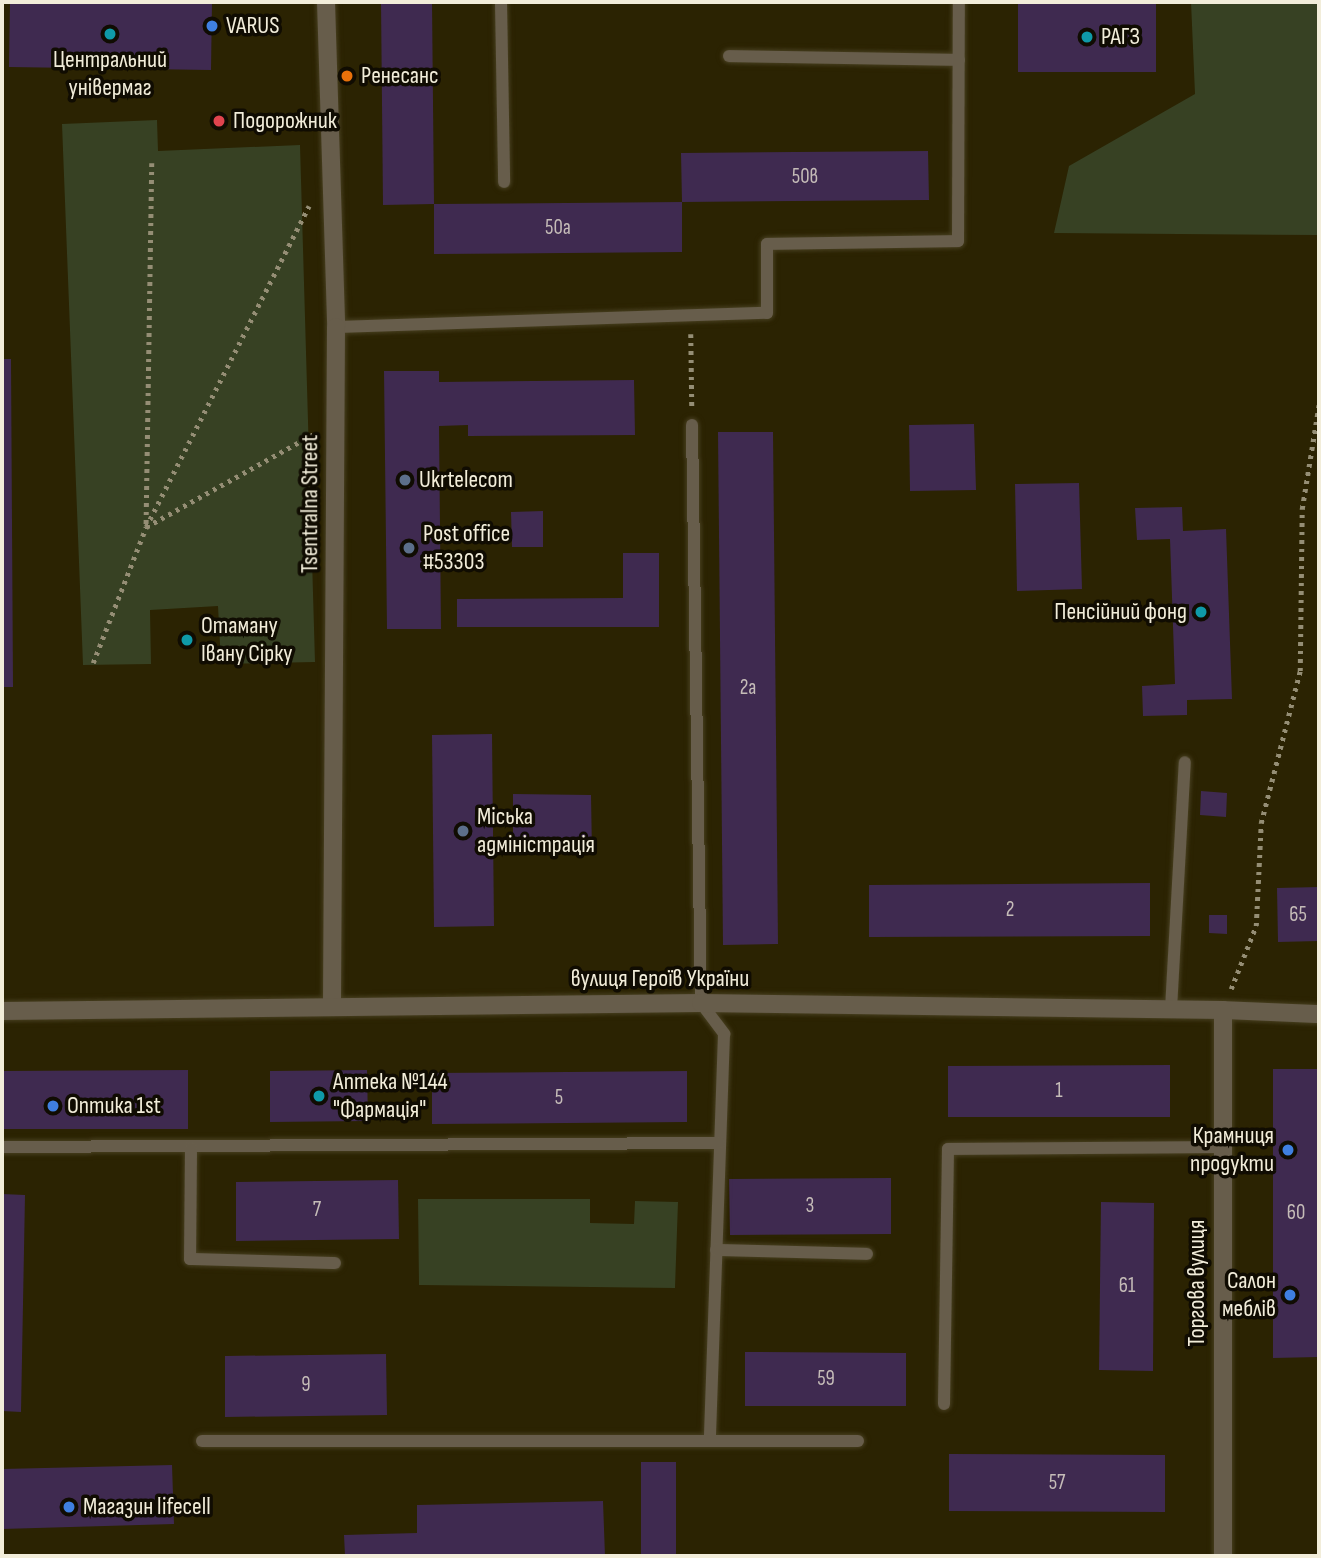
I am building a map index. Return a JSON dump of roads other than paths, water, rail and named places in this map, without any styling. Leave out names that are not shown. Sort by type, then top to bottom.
[{"type":"street","name":"Tsentralna Street","points":[[326,2],[336,327],[332,1007]]},
{"type":"street","name":"вулиця Героїв України","points":[[2,1011],[701,1003],[1171,1009],[1319,1014]]},
{"type":"street","name":"Торгова вулиця","points":[[1223,1010],[1223,1556]]},
{"type":"lane","points":[[501,2],[504,182]]},
{"type":"lane","points":[[336,327],[767,313],[768,244],[958,241],[959,2]]},
{"type":"lane","points":[[729,57],[959,60]]},
{"type":"lane","points":[[692,425],[701,1003],[724,1034],[710,1438]]},
{"type":"lane","points":[[1171,1009],[1185,762]]},
{"type":"lane","points":[[2,1147],[719,1143]]},
{"type":"lane","points":[[944,1404],[948,1149],[1221,1147]]},
{"type":"lane","points":[[191,1148],[190,1259],[335,1263]]},
{"type":"lane","points":[[716,1250],[867,1254]]},
{"type":"lane","points":[[202,1441],[710,1438],[858,1441]]},
{"type":"place","name":"VARUS","points":[[212,26]]},
{"type":"place","name":"Центральний унiвермаг","points":[[110,34]]},
{"type":"place","name":"РАГЗ","points":[[1087,37]]},
{"type":"place","name":"Ренесанс","points":[[347,76]]},
{"type":"place","name":"Подорожник","points":[[219,121]]},
{"type":"place","name":"Ukrtelecom","points":[[405,480]]},
{"type":"place","name":"Post office #53303","points":[[409,548]]},
{"type":"place","name":"Пенсійний фонд","points":[[1201,612]]},
{"type":"place","name":"Отаману Iвану Сiрку","points":[[187,640]]},
{"type":"place","name":"Мiська адмiнicтрацiя","points":[[463,831]]},
{"type":"place","name":"Аптека №144 \"Фармація\"","points":[[319,1096]]},
{"type":"place","name":"Оптика 1st","points":[[53,1106]]},
{"type":"place","name":"Крамниця продукти","points":[[1288,1150]]},
{"type":"place","name":"Салон меблів","points":[[1290,1295]]},
{"type":"place","name":"Магазин lifecell","points":[[69,1507]]}]
